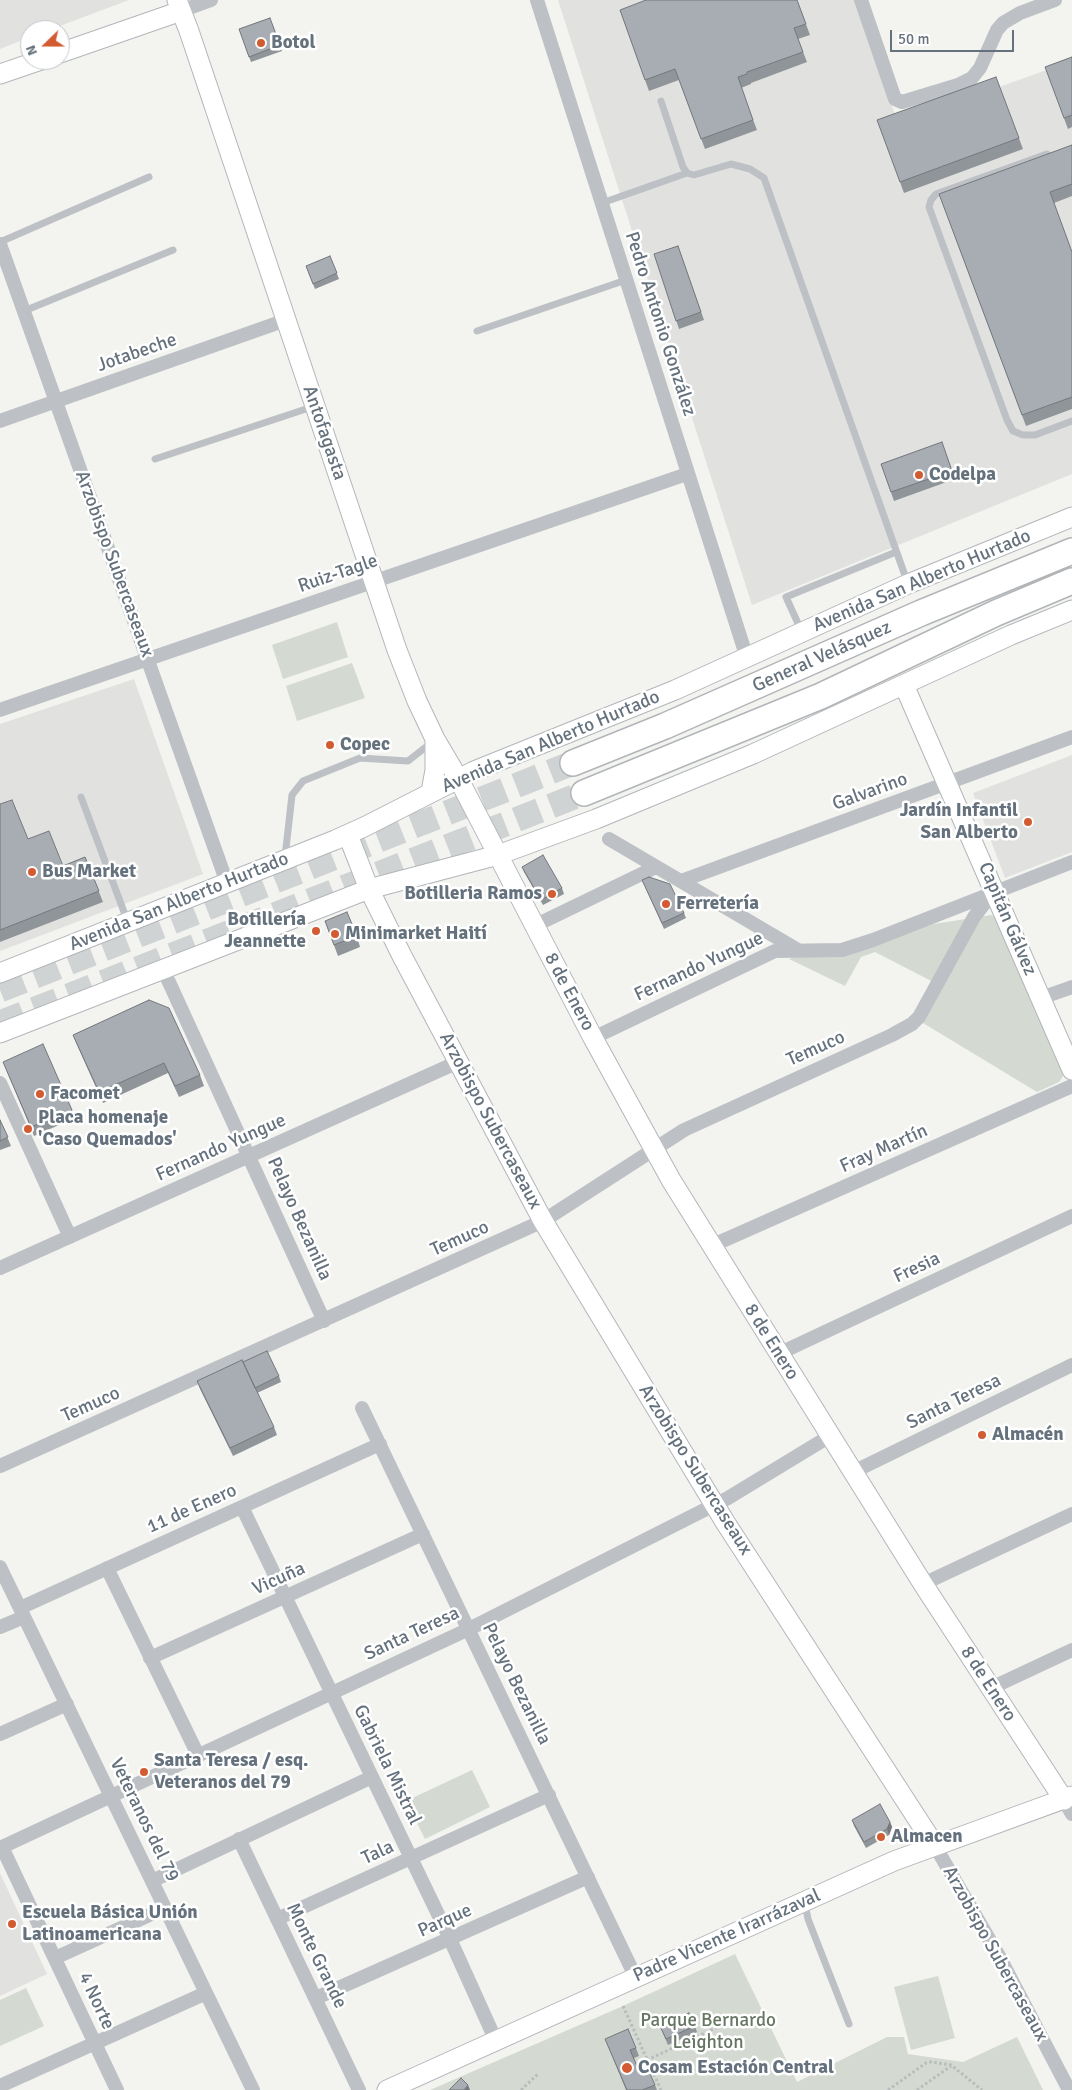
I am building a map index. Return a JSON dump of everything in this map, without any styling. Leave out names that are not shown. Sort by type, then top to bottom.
[{"type":"highway","name":"General Velásquez","points":[[573,763],[665,726],[894,625],[1072,551]]},
{"type":"highway","name":"General Velásquez","points":[[584,793],[821,696],[996,613],[1072,581]]},
{"type":"street","points":[[70,49],[179,5],[211,0]]},
{"type":"street","name":"Pedro Antonio González","points":[[538,0],[747,658]]},
{"type":"street","points":[[861,0],[895,99],[902,102],[965,82],[972,78],[980,68],[997,30],[1003,23],[1020,13],[1055,0]]},
{"type":"street","name":"Antofagasta","points":[[179,5],[407,676],[435,740],[458,778],[498,855]]},
{"type":"street","points":[[0,74],[20,67]]},
{"type":"street","name":"Arzobispo Subercaseaux","points":[[0,243],[227,884]]},
{"type":"street","name":"Jotabeche","points":[[0,421],[286,320]]},
{"type":"street","name":"Ruiz-Tagle","points":[[0,710],[687,474]]},
{"type":"street","name":"Avenida San Alberto Hurtado","points":[[0,973],[227,884],[348,834],[458,778],[629,709],[747,658],[908,584],[1072,517]]},
{"type":"street","points":[[0,1032],[369,889],[498,855],[596,819],[753,754],[1011,635],[1072,610]]},
{"type":"street","name":"Capitán Gálvez","points":[[904,685],[1072,1070]]},
{"type":"street","name":"Galvarino","points":[[681,881],[1072,737]]},
{"type":"street","points":[[431,792],[435,770],[435,740]]},
{"type":"street","name":"Arzobispo Subercaseaux","points":[[348,834],[369,889],[543,1221],[715,1505],[935,1846],[999,1956],[1069,2090]]},
{"type":"street","points":[[609,840],[799,950]]},
{"type":"street","name":"8 de Enero","points":[[498,855],[653,1149],[711,1246],[923,1584],[1069,1803]]},
{"type":"street","name":"Fernando Yungue","points":[[593,1038],[775,951],[842,950],[873,940],[1072,862]]},
{"type":"street","points":[[534,926],[656,867]]},
{"type":"street","name":"Temuco","points":[[0,1466],[543,1221],[684,1130],[892,1035],[920,1017],[974,918],[994,891]]},
{"type":"street","name":"Pelayo Bezanilla","points":[[163,969],[324,1321]]},
{"type":"street","points":[[1041,998],[1072,987]]},
{"type":"street","name":"Fernando Yungue","points":[[0,1268],[458,1062]]},
{"type":"street","points":[[0,1083],[70,1237]]},
{"type":"street","name":"Fray Martín","points":[[711,1246],[1072,1086]]},
{"type":"street","name":"Fresia","points":[[778,1354],[1072,1216]]},
{"type":"street","name":"Santa Teresa","points":[[853,1472],[1072,1365]]},
{"type":"street","name":"Pelayo Bezanilla","points":[[362,1408],[636,1978]]},
{"type":"street","name":"Santa Teresa","points":[[1,1848],[469,1629],[715,1505],[830,1436]]},
{"type":"street","name":"11 de Enero","points":[[0,1628],[22,1612],[107,1568],[380,1444]]},
{"type":"street","name":"Gabriela Mistral","points":[[242,1507],[450,1939],[496,2041]]},
{"type":"street","points":[[923,1584],[1072,1514]]},
{"type":"street","name":"Vicuña","points":[[150,1658],[423,1534]]},
{"type":"street","name":"Veteranos del 79","points":[[0,1567],[253,2090]]},
{"type":"street","points":[[107,1568],[198,1756]]},
{"type":"street","points":[[991,1688],[1072,1650]]},
{"type":"street","points":[[0,1734],[67,1704]]},
{"type":"street","points":[[152,1880],[372,1777]]},
{"type":"street","name":"Tala","points":[[277,1919],[549,1795]]},
{"type":"street","name":"Padre Vicente Irarrázaval","points":[[387,2090],[894,1861],[1069,1803]]},
{"type":"street","name":"Monte Grande","points":[[239,1840],[359,2090]]},
{"type":"street","name":"4 Norte","points":[[1,1848],[118,2090]]},
{"type":"street","name":"Parque","points":[[316,1998],[588,1877]]},
{"type":"street","points":[[55,1958],[165,1908]]},
{"type":"street","points":[[0,2086],[206,1993]]},
{"type":"lane","points":[[661,101],[683,167],[687,173]]},
{"type":"lane","points":[[1054,152],[936,194],[931,200],[929,207],[1007,420],[1013,431],[1023,435],[1035,435],[1072,421]]},
{"type":"lane","points":[[602,203],[687,173],[694,175],[731,164],[750,170],[764,178],[908,584]]},
{"type":"lane","points":[[0,243],[149,177]]},
{"type":"lane","points":[[24,311],[173,250]]},
{"type":"lane","points":[[477,331],[626,280]]},
{"type":"lane","points":[[155,459],[315,406]]},
{"type":"lane","points":[[802,633],[786,597],[896,552]]},
{"type":"lane","points":[[284,860],[292,795],[303,781],[360,758],[408,761],[435,740]]},
{"type":"lane","points":[[81,796],[128,922]]},
{"type":"lane","points":[[805,1901],[808,1919],[849,2024]]},
{"type":"path","points":[[623,2006],[662,2090]]},
{"type":"path","points":[[647,2060],[733,2020]]},
{"type":"path","points":[[888,2090],[926,2063],[951,2066],[982,2090]]},
{"type":"path","points":[[917,2090],[951,2066]]},
{"type":"path","points":[[521,2090],[539,2073]]},
{"type":"shaded area","points":[[0,0],[129,0],[70,22],[70,20],[20,20],[20,41],[0,49]]},
{"type":"shaded area","points":[[558,0],[854,0],[898,123],[1072,61],[1072,474],[752,605]]},
{"type":"shaded area","points":[[134,679],[203,874],[0,951],[0,724]]},
{"type":"shaded area","name":"Jardín Infantil San Alberto","points":[[1072,755],[1072,852],[1005,878],[973,793]]},
{"type":"shaded area","name":"Escuela Básica Unión Latinoamericana","points":[[0,1873],[47,1974],[0,1996]]},
{"type":"green space","points":[[337,622],[348,657],[283,679],[272,645]]},
{"type":"green space","points":[[352,663],[365,698],[297,721],[286,686]]},
{"type":"green space","points":[[991,915],[999,919],[1064,1075],[1059,1082],[1037,1092],[923,1023],[943,987],[875,952],[861,957],[845,986],[789,959],[804,953],[915,927]]},
{"type":"green space","points":[[472,1770],[490,1807],[425,1839],[406,1801]]},
{"type":"green space","name":"Parque Bernardo Leighton","points":[[735,1954],[797,2082],[887,2037],[904,2037],[908,2054],[963,2062],[1017,2037],[1043,2090],[430,2090],[623,2006]]},
{"type":"green space","points":[[938,1976],[955,2038],[911,2050],[894,1987]]},
{"type":"green space","points":[[26,1988],[44,2026],[0,2046],[0,2000]]},
{"type":"building","points":[[646,0],[797,0],[806,24],[794,28],[803,52],[738,77],[753,120],[701,139],[675,69],[645,80],[620,10]]},
{"type":"building","name":"Botol","points":[[270,18],[280,45],[249,57],[239,29]]},
{"type":"building","points":[[1072,57],[1072,115],[1064,118],[1045,67]]},
{"type":"building","points":[[996,77],[1019,138],[900,182],[877,120]]},
{"type":"building","points":[[1072,145],[1072,184],[1050,192],[1072,252],[1072,397],[1022,415],[939,194]]},
{"type":"building","points":[[678,246],[701,312],[676,321],[654,254]]},
{"type":"building","points":[[330,256],[337,273],[313,284],[306,266]]},
{"type":"building","name":"Codelpa","points":[[942,442],[952,471],[891,492],[881,464]]},
{"type":"building","name":"Bus Market","points":[[12,800],[28,839],[49,831],[63,866],[85,857],[99,891],[0,930],[0,804]]},
{"type":"building","points":[[543,855],[562,888],[541,900],[522,867]]},
{"type":"building","name":"Ferretería","points":[[649,877],[670,884],[684,913],[662,923],[642,880]]},
{"type":"building","points":[[347,912],[357,936],[334,945],[325,921]]},
{"type":"building","points":[[149,1000],[169,1008],[200,1075],[175,1086],[164,1063],[99,1092],[73,1035]]},
{"type":"building","name":"Facomet","points":[[43,1044],[72,1110],[31,1127],[3,1062]]},
{"type":"building","points":[[0,1120],[8,1137],[0,1141]]},
{"type":"building","points":[[267,1351],[279,1376],[255,1388],[243,1362]]},
{"type":"building","points":[[242,1360],[274,1427],[230,1448],[197,1381]]},
{"type":"building","points":[[880,1804],[890,1822],[887,1829],[864,1842],[852,1820]]},
{"type":"building","points":[[689,2013],[695,2026],[666,2039],[660,2026]]},
{"type":"building","name":"Cosam Estación Central","points":[[628,2029],[636,2048],[630,2050],[640,2073],[648,2069],[655,2085],[642,2090],[627,2090],[605,2039]]},
{"type":"building","points":[[461,2078],[468,2085],[464,2090],[449,2090]]},
{"type":"tunnel","points":[[0,990],[573,763]]},
{"type":"tunnel","points":[[0,1023],[584,793]]},
{"type":"place","name":"Botol","points":[[261,43]]},
{"type":"place","name":"Codelpa","points":[[919,475]]},
{"type":"place","name":"Copec","points":[[330,745]]},
{"type":"place","name":"Jardín Infantil San Alberto","points":[[1028,822]]},
{"type":"place","name":"Bus Market","points":[[32,872]]},
{"type":"place","name":"Botilleria Ramos","points":[[552,894]]},
{"type":"place","name":"Ferretería","points":[[666,904]]},
{"type":"place","name":"Botillería Jeannette","points":[[316,931]]},
{"type":"place","name":"Minimarket Haití","points":[[335,934]]},
{"type":"place","name":"Facomet","points":[[40,1094]]},
{"type":"place","name":"Placa homenaje 'Caso Quemados'","points":[[28,1129]]},
{"type":"place","name":"Almacén","points":[[982,1435]]},
{"type":"place","name":"Santa Teresa / esq. Veteranos del 79","points":[[144,1772]]},
{"type":"place","name":"Almacen","points":[[881,1837]]},
{"type":"place","name":"Escuela Básica Unión Latinoamericana","points":[[12,1924]]},
{"type":"place","name":"Cosam Estación Central","points":[[627,2068]]}]
